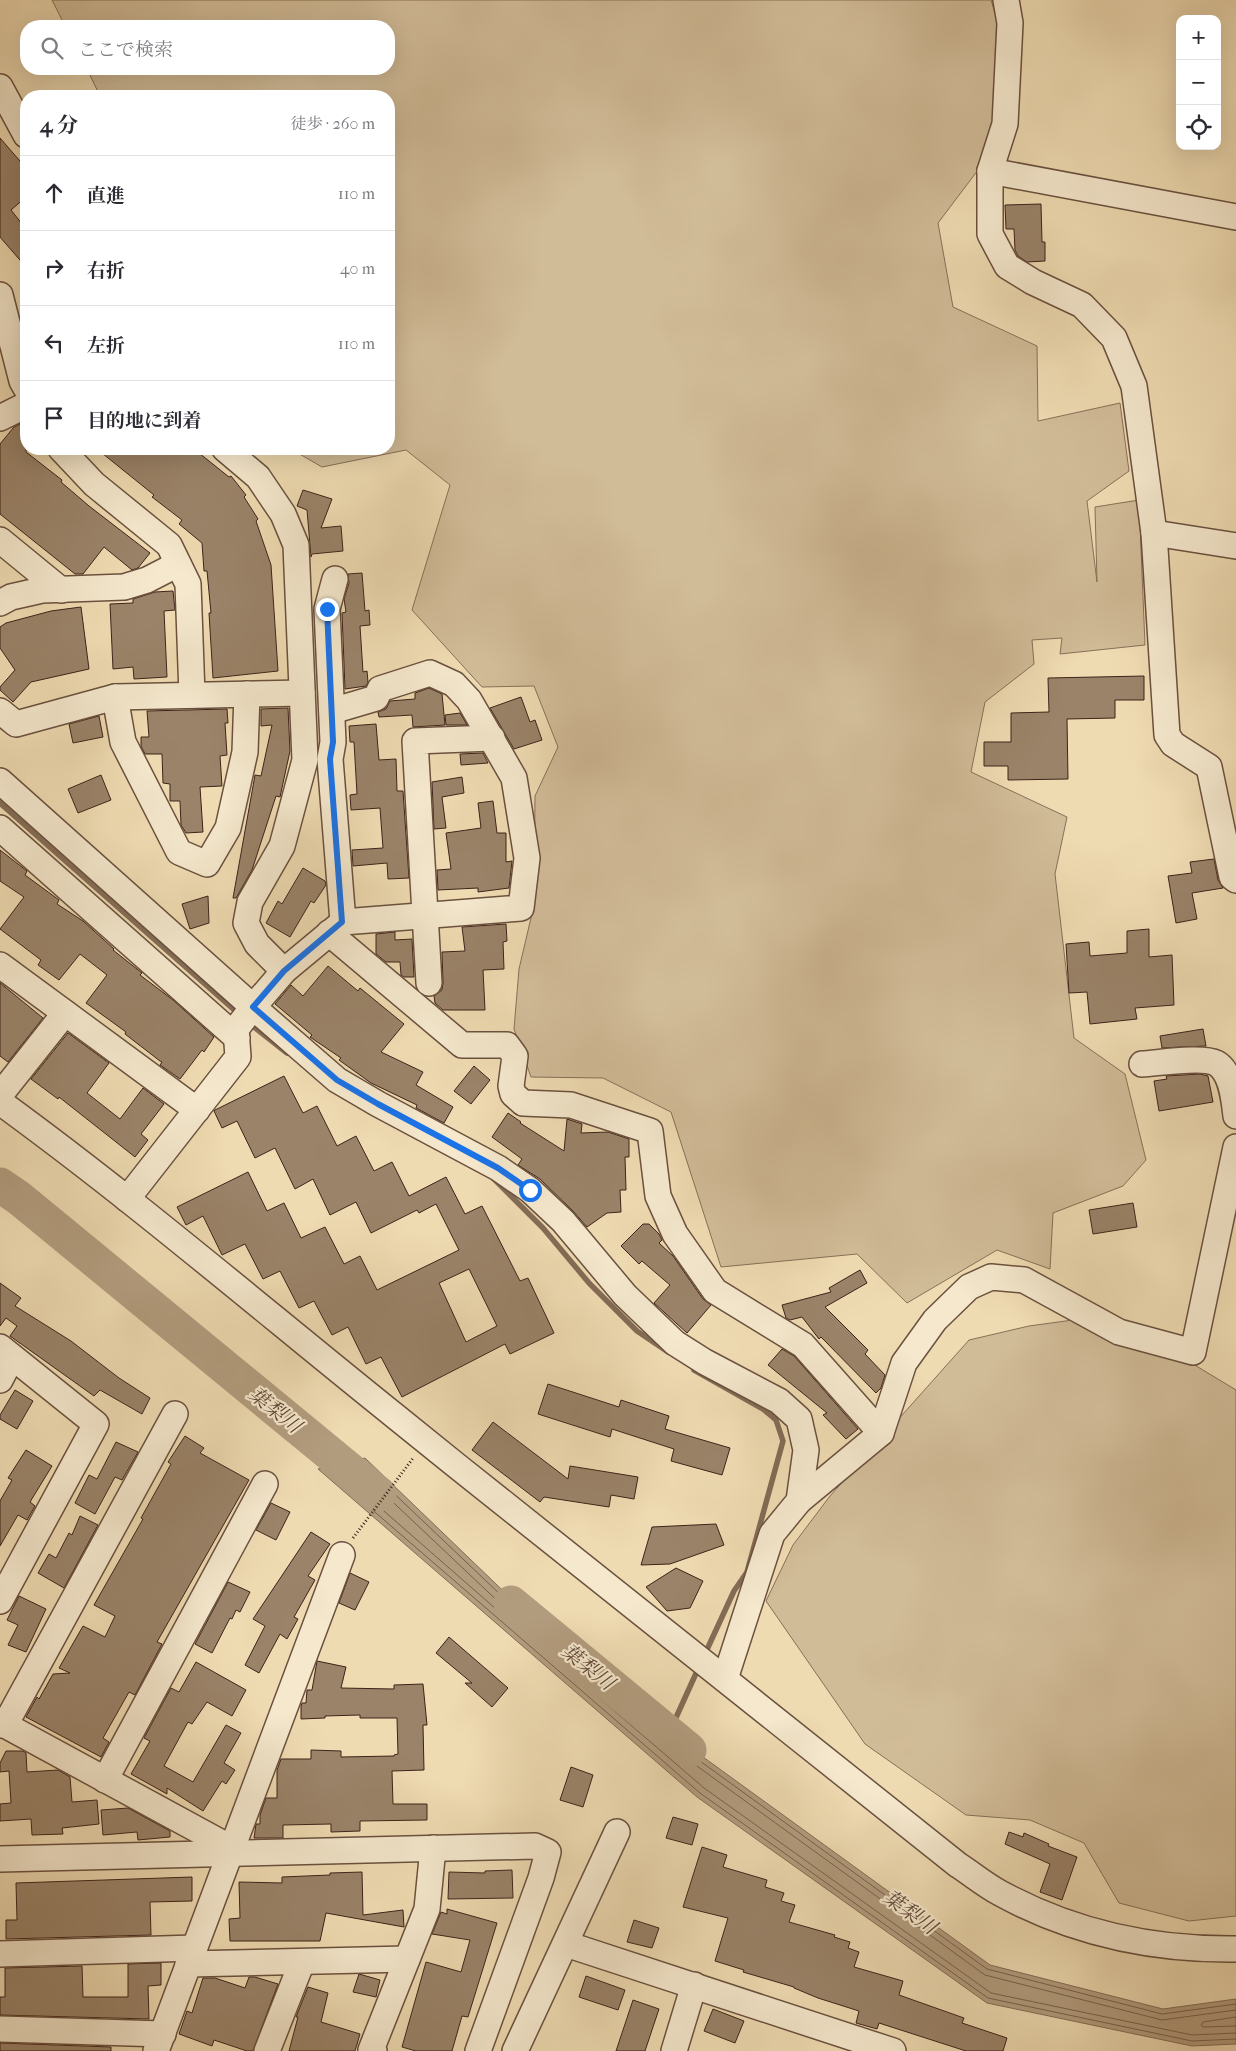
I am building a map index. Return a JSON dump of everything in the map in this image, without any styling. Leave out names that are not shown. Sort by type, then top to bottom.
[{"type":"street","points":[[1006,0],[1010,23],[1004,124],[990,171],[990,234],[1007,266],[1034,282],[1082,305],[1114,338],[1134,386],[1154,533],[1167,735],[1173,744],[1209,767],[1232,877],[1236,880]]},
{"type":"street","points":[[0,88],[15,128]]},
{"type":"street","points":[[990,171],[1236,218]]},
{"type":"street","points":[[0,296],[20,373]]},
{"type":"street","points":[[0,418],[20,408]]},
{"type":"street","points":[[74,455],[94,484],[169,545],[188,584],[192,695]]},
{"type":"street","points":[[232,455],[258,477],[283,514],[296,545],[305,760],[282,846],[250,902],[246,923],[256,944],[284,971]]},
{"type":"street","points":[[1154,533],[1236,546]]},
{"type":"street","points":[[0,540],[61,590]]},
{"type":"street","points":[[0,603],[11,598],[42,590],[124,587],[147,580],[178,564]]},
{"type":"street","points":[[334,579],[327,609],[333,742],[330,759],[336,928],[462,1044],[507,1044],[514,1056],[511,1086],[513,1094],[523,1103],[570,1105],[650,1131],[658,1196],[675,1234],[715,1291],[803,1345],[881,1433]]},
{"type":"street","points":[[127,1199],[238,1057],[236,1029],[284,971],[336,928],[425,916],[521,908],[527,858],[514,778],[469,700],[459,689],[454,684],[430,673],[380,690],[376,698],[332,711]]},
{"type":"street","points":[[0,711],[16,724],[115,697],[302,693]]},
{"type":"street","points":[[115,697],[123,742],[179,852],[207,864],[228,828],[244,752],[247,694]]},
{"type":"street","points":[[429,983],[415,741],[492,738]]},
{"type":"street","points":[[0,781],[337,1080],[498,1168],[530,1190],[563,1221],[625,1296],[675,1343],[705,1362],[780,1401],[799,1419],[806,1450],[799,1501]]},
{"type":"street","points":[[0,828],[237,1038]]},
{"type":"street","points":[[0,965],[196,1110]]},
{"type":"street","points":[[0,1095],[65,1013]]},
{"type":"street","points":[[1142,1064],[1198,1060],[1216,1063],[1226,1074],[1234,1096],[1236,1116]]},
{"type":"street","points":[[0,1102],[127,1199],[397,1418],[958,1865],[999,1892],[1047,1916],[1102,1934],[1133,1942],[1174,1947],[1236,1949]]},
{"type":"street","points":[[725,1679],[772,1534],[799,1501],[881,1433],[904,1363],[935,1320],[969,1287],[991,1277],[1024,1280],[1120,1332],[1193,1352],[1236,1148]]},
{"type":"street","points":[[0,1380],[6,1352],[96,1424],[0,1601]]},
{"type":"street","points":[[175,1414],[2,1725],[106,1780],[230,1851]]},
{"type":"street","points":[[106,1780],[265,1484]]},
{"type":"street","points":[[0,2029],[160,2043],[230,1851],[344,1550]]},
{"type":"street","points":[[515,2051],[617,1832]]},
{"type":"street","points":[[0,1859],[230,1851],[535,1846],[548,1852],[541,1878],[478,2051]]},
{"type":"street","points":[[372,2051],[427,1909],[433,1848]]},
{"type":"street","points":[[566,1944],[893,2051]]},
{"type":"street","points":[[0,1954],[191,1956],[302,1962],[407,1959]]},
{"type":"street","points":[[267,2051],[302,1962]]},
{"type":"street","points":[[674,2051],[694,1985]]},
{"type":"path","points":[[344,1550],[417,1452]]},
{"type":"shaded area","points":[[52,0],[991,0],[1002,36],[995,118],[978,170],[938,223],[953,307],[1037,346],[1038,421],[1120,403],[1129,471],[1087,501],[1097,582],[1095,507],[1139,500],[1145,645],[1060,654],[1062,638],[1032,640],[1034,664],[985,702],[971,772],[1067,817],[1055,874],[1074,1038],[1125,1074],[1146,1160],[1123,1186],[1053,1213],[1050,1269],[997,1250],[907,1303],[857,1254],[721,1267],[671,1112],[603,1078],[531,1077],[514,1029],[519,969],[534,905],[535,796],[558,747],[534,686],[482,687],[412,610],[450,485],[406,450],[395,452],[395,90],[97,90],[90,75],[395,75],[395,20],[62,20]]},
{"type":"shaded area","points":[[301,455],[381,455],[322,467]]},
{"type":"shaded area","points":[[1102,1316],[1193,1364],[1236,1390],[1236,1916],[1189,1921],[1119,1903],[1084,1843],[1030,1820],[966,1815],[865,1744],[766,1601],[793,1545],[830,1496],[969,1340],[1029,1326]]},
{"type":"water","points":[[365,1458],[547,1633],[652,1720],[990,1965],[1163,2009],[1236,1999],[1236,2044],[1192,2046],[987,2003],[697,1797],[318,1469]]},
{"type":"building","points":[[0,138],[20,161],[20,202],[11,210],[20,221],[20,260],[0,237]]},
{"type":"building","points":[[1041,204],[1042,242],[1045,242],[1045,261],[1027,262],[1018,256],[1015,250],[1014,229],[1006,229],[1005,205]]},
{"type":"building","points":[[20,424],[20,455],[30,455],[62,480],[61,482],[89,506],[150,553],[138,568],[132,570],[104,547],[83,574],[75,574],[0,514],[0,444],[14,427]]},
{"type":"building","points":[[104,455],[202,455],[229,477],[231,476],[246,495],[244,497],[258,519],[256,521],[271,565],[278,671],[213,678],[209,613],[211,613],[207,571],[204,571],[202,543],[179,524],[182,520],[152,497],[154,495]]},
{"type":"building","points":[[303,490],[332,499],[321,528],[341,526],[343,551],[312,554],[311,557],[307,510],[297,506]]},
{"type":"building","points":[[362,573],[365,611],[369,610],[370,625],[360,626],[363,672],[367,671],[368,682],[366,686],[345,689],[342,613],[346,612],[344,599],[349,583],[348,574]]},
{"type":"building","points":[[173,591],[175,610],[164,611],[167,677],[134,679],[133,667],[113,669],[110,604],[133,603],[133,599],[155,592]]},
{"type":"building","points":[[81,607],[89,669],[31,682],[13,702],[0,690],[0,687],[15,670],[0,648],[0,627],[6,623],[51,611]]},
{"type":"building","points":[[1144,676],[1144,700],[1115,700],[1115,718],[1067,719],[1068,779],[1008,780],[1008,766],[984,766],[984,742],[1011,742],[1011,713],[1049,712],[1048,678]]},
{"type":"building","points":[[429,688],[442,694],[445,725],[413,727],[412,715],[379,717],[378,712],[386,709],[390,701],[415,699],[415,693]]},
{"type":"building","points":[[521,697],[530,722],[535,720],[542,740],[514,749],[490,708]]},
{"type":"building","points":[[288,708],[290,751],[280,797],[276,796],[252,870],[236,898],[233,898],[255,775],[261,776],[272,725],[261,726],[261,709]]},
{"type":"building","points":[[227,709],[228,723],[225,723],[227,755],[220,756],[222,786],[200,787],[203,832],[186,833],[181,825],[180,801],[170,801],[170,784],[163,783],[162,754],[145,754],[141,746],[141,737],[149,737],[147,711]]},
{"type":"building","points":[[460,713],[467,725],[446,725],[445,715]]},
{"type":"building","points":[[99,716],[103,737],[73,743],[69,724]]},
{"type":"building","points":[[376,724],[379,760],[396,759],[397,791],[403,791],[409,878],[388,879],[387,863],[353,866],[352,850],[383,848],[380,808],[351,810],[350,795],[357,794],[354,742],[350,742],[349,726]]},
{"type":"building","points":[[483,753],[488,763],[461,765],[460,754]]},
{"type":"building","points":[[101,775],[111,800],[78,813],[68,789]]},
{"type":"building","points":[[462,777],[464,793],[442,797],[446,828],[434,829],[432,782]]},
{"type":"building","points":[[493,801],[497,833],[506,833],[506,862],[512,861],[509,888],[478,892],[478,888],[438,890],[437,870],[451,869],[446,833],[481,828],[478,803]]},
{"type":"building","points":[[0,850],[27,871],[25,875],[59,900],[57,904],[83,921],[113,950],[142,973],[140,975],[173,1000],[214,1037],[204,1052],[202,1050],[180,1079],[160,1065],[162,1062],[125,1034],[126,1032],[86,1003],[107,975],[80,954],[59,980],[38,965],[41,960],[0,929],[24,897],[0,881]]},
{"type":"building","points":[[1214,859],[1218,880],[1223,888],[1192,893],[1197,919],[1176,923],[1168,876],[1192,873],[1190,862]]},
{"type":"building","points":[[303,868],[325,881],[326,885],[314,903],[311,901],[290,937],[266,923],[278,901],[282,904]]},
{"type":"building","points":[[208,896],[209,923],[190,929],[182,904]]},
{"type":"building","points":[[506,924],[507,941],[503,942],[504,969],[483,970],[485,1010],[443,1010],[435,1003],[434,996],[442,990],[442,952],[465,951],[462,927]]},
{"type":"building","points":[[1149,929],[1149,957],[1172,955],[1174,1005],[1135,1008],[1137,1019],[1090,1024],[1087,992],[1069,993],[1066,944],[1089,942],[1090,956],[1127,953],[1127,931]]},
{"type":"building","points":[[395,932],[395,940],[412,939],[414,977],[404,977],[401,975],[400,962],[386,962],[376,954],[376,934]]},
{"type":"building","points":[[328,966],[358,991],[360,988],[404,1024],[381,1052],[423,1072],[416,1085],[453,1107],[444,1123],[416,1108],[417,1105],[371,1083],[339,1060],[341,1058],[310,1037],[312,1035],[275,1004],[291,985],[303,996]]},
{"type":"building","points":[[0,983],[43,1018],[8,1062],[0,1056]]},
{"type":"building","points":[[1203,1029],[1206,1046],[1162,1048],[1160,1036]]},
{"type":"building","points":[[68,1033],[109,1063],[87,1093],[120,1119],[143,1088],[164,1104],[141,1134],[148,1140],[135,1157],[59,1097],[58,1099],[31,1079]]},
{"type":"building","points":[[474,1066],[490,1080],[471,1104],[454,1091]]},
{"type":"building","points":[[1200,1074],[1208,1076],[1213,1102],[1159,1111],[1154,1081],[1167,1079],[1166,1076]]},
{"type":"building","points":[[284,1076],[303,1113],[317,1106],[337,1146],[356,1136],[374,1171],[392,1162],[409,1196],[446,1177],[465,1214],[482,1206],[520,1281],[528,1278],[554,1333],[510,1354],[505,1344],[402,1397],[381,1357],[366,1364],[348,1327],[332,1335],[314,1301],[299,1308],[280,1271],[263,1279],[245,1244],[222,1255],[203,1216],[186,1225],[177,1207],[248,1172],[267,1211],[284,1203],[301,1238],[325,1227],[344,1264],[360,1256],[377,1290],[459,1250],[436,1204],[419,1213],[417,1210],[371,1233],[356,1202],[330,1215],[313,1179],[295,1189],[275,1148],[255,1158],[237,1121],[222,1128],[215,1110]],"holes":[[[469,1269],[497,1326],[466,1342],[439,1283]]]},
{"type":"building","points":[[508,1113],[520,1123],[564,1151],[567,1119],[582,1124],[581,1133],[608,1132],[629,1139],[629,1157],[625,1157],[626,1190],[620,1190],[621,1212],[607,1213],[587,1227],[540,1179],[518,1165],[522,1159],[492,1137]]},
{"type":"building","points":[[1133,1203],[1137,1227],[1093,1234],[1089,1210]]},
{"type":"building","points":[[643,1224],[649,1224],[659,1234],[662,1240],[659,1243],[673,1256],[703,1299],[711,1305],[687,1333],[654,1303],[670,1285],[642,1261],[639,1264],[621,1246]]},
{"type":"building","points":[[860,1270],[867,1283],[825,1307],[868,1350],[865,1354],[885,1375],[881,1388],[876,1393],[821,1337],[819,1339],[802,1317],[790,1320],[786,1318],[782,1305],[831,1292],[829,1288]]},
{"type":"building","points":[[0,1283],[21,1298],[15,1306],[71,1341],[119,1378],[150,1398],[142,1414],[100,1390],[94,1396],[10,1336],[17,1326],[6,1318],[0,1326]]},
{"type":"building","points":[[782,1349],[794,1356],[858,1429],[846,1439],[823,1415],[827,1413],[768,1365]]},
{"type":"building","points":[[548,1384],[619,1407],[621,1400],[669,1416],[665,1429],[730,1448],[722,1475],[671,1461],[674,1449],[612,1429],[610,1437],[538,1414]]},
{"type":"building","points":[[15,1390],[33,1401],[17,1429],[0,1419],[0,1415]]},
{"type":"building","points":[[493,1422],[568,1479],[570,1466],[638,1477],[634,1499],[611,1495],[609,1507],[544,1497],[540,1502],[472,1450]]},
{"type":"building","points":[[185,1436],[204,1448],[200,1453],[249,1480],[157,1642],[162,1644],[135,1695],[129,1692],[103,1738],[109,1742],[101,1757],[26,1717],[53,1674],[70,1673],[59,1668],[83,1626],[105,1637],[115,1616],[94,1605],[143,1519],[141,1518],[171,1464],[168,1462]]},
{"type":"building","points":[[116,1442],[138,1452],[122,1480],[115,1477],[95,1514],[75,1503],[89,1475],[97,1479]]},
{"type":"building","points":[[26,1450],[52,1466],[30,1502],[35,1506],[27,1520],[18,1515],[0,1546],[0,1501],[12,1480],[8,1478]]},
{"type":"building","points":[[271,1503],[290,1512],[276,1540],[256,1530]]},
{"type":"building","points":[[80,1516],[98,1525],[64,1588],[38,1573],[49,1554],[56,1558],[69,1533],[72,1535]]},
{"type":"building","points":[[716,1524],[724,1545],[670,1564],[641,1565],[652,1527]]},
{"type":"building","points":[[311,1532],[330,1544],[308,1576],[315,1580],[294,1617],[298,1619],[287,1639],[280,1634],[259,1673],[245,1665],[265,1626],[253,1619]]},
{"type":"building","points":[[676,1568],[703,1581],[690,1608],[667,1611],[646,1587]]},
{"type":"building","points":[[350,1573],[369,1582],[355,1610],[339,1603]]},
{"type":"building","points":[[228,1582],[250,1592],[240,1612],[236,1610],[232,1619],[230,1618],[212,1653],[195,1644]]},
{"type":"building","points":[[19,1596],[46,1609],[26,1652],[8,1645],[18,1625],[7,1620]]},
{"type":"building","points":[[449,1637],[508,1688],[492,1707],[465,1683],[472,1683],[436,1653]]},
{"type":"building","points":[[317,1661],[346,1667],[341,1688],[394,1689],[394,1685],[423,1684],[427,1725],[423,1725],[424,1770],[392,1771],[393,1804],[427,1804],[427,1820],[360,1821],[360,1831],[331,1832],[331,1824],[283,1825],[283,1838],[254,1838],[256,1824],[260,1824],[260,1815],[266,1798],[277,1798],[277,1770],[281,1759],[311,1759],[311,1750],[341,1751],[341,1757],[394,1756],[398,1754],[397,1718],[360,1718],[360,1715],[301,1719],[301,1706],[302,1703],[306,1703],[307,1690],[312,1690]]},
{"type":"building","points":[[196,1662],[246,1690],[232,1716],[207,1702],[192,1724],[188,1722],[164,1766],[193,1782],[226,1725],[241,1733],[224,1763],[235,1770],[226,1784],[222,1781],[203,1811],[167,1788],[167,1794],[131,1774],[150,1741],[144,1738],[171,1688],[179,1692]]},
{"type":"building","points":[[6,1751],[23,1751],[26,1753],[27,1772],[58,1770],[70,1777],[72,1802],[97,1800],[99,1824],[62,1828],[63,1834],[32,1835],[31,1819],[0,1821],[0,1804],[11,1803],[9,1771],[0,1772],[0,1763]]},
{"type":"building","points":[[571,1767],[593,1775],[583,1807],[560,1800]]},
{"type":"building","points":[[128,1808],[170,1831],[170,1837],[138,1840],[137,1832],[103,1835],[101,1810]]},
{"type":"building","points":[[673,1817],[698,1824],[692,1845],[666,1838]]},
{"type":"building","points":[[1009,1832],[1023,1837],[1024,1833],[1049,1844],[1048,1846],[1077,1857],[1062,1900],[1040,1892],[1050,1864],[1005,1844]]},
{"type":"building","points":[[702,1847],[727,1855],[723,1867],[767,1880],[765,1887],[784,1893],[781,1901],[795,1905],[789,1922],[835,1935],[834,1937],[850,1942],[848,1948],[859,1952],[854,1967],[903,1981],[899,1995],[964,2018],[962,2023],[1007,2038],[1003,2051],[966,2051],[879,2023],[877,2029],[856,2023],[859,2011],[715,1961],[728,1918],[683,1907]]},
{"type":"building","points":[[512,1870],[513,1898],[448,1899],[449,1872],[485,1873],[485,1871]]},
{"type":"building","points":[[362,1872],[363,1915],[403,1910],[404,1927],[326,1913],[320,1941],[230,1941],[229,1919],[240,1918],[239,1882],[282,1883],[282,1877]]},
{"type":"building","points":[[192,1877],[192,1901],[150,1902],[151,1935],[6,1939],[6,1920],[17,1920],[16,1883]]},
{"type":"building","points":[[447,1909],[497,1923],[468,2017],[462,2016],[452,2051],[416,2051],[402,2047],[426,1962],[461,1972],[470,1940],[432,1934],[441,1912],[447,1914]]},
{"type":"building","points":[[634,1920],[659,1928],[652,1948],[627,1942]]},
{"type":"building","points":[[161,1963],[161,1985],[148,1986],[149,2019],[0,2015],[0,1997],[5,1997],[5,1968],[82,1966],[83,1997],[128,1997],[128,1964]]},
{"type":"building","points":[[359,1974],[380,1980],[376,1997],[353,1992]]},
{"type":"building","points":[[586,1976],[625,1990],[618,2010],[579,1997]]},
{"type":"building","points":[[249,1977],[278,1984],[253,2051],[247,2051],[214,2040],[212,2046],[179,2034],[187,2011],[192,2013],[203,1978],[215,1978],[245,1988]]},
{"type":"building","points":[[308,1987],[328,1993],[321,2022],[360,2034],[355,2051],[289,2051],[298,2017],[296,2017]]},
{"type":"building","points":[[633,2000],[659,2009],[645,2051],[616,2051]]},
{"type":"building","points":[[713,2009],[744,2021],[735,2043],[704,2031]]},
{"type":"building","points":[[0,2043],[111,2047],[111,2051],[0,2051]]},
{"type":"waterway","points":[[0,803],[240,1015]]},
{"type":"waterway","points":[[249,1023],[287,1053]]},
{"type":"waterway","points":[[494,1179],[543,1228],[589,1283],[637,1331],[668,1352]]},
{"type":"waterway","name":"葉梨川","points":[[0,1185],[19,1198],[379,1494]]},
{"type":"waterway","points":[[694,1370],[763,1409],[776,1420],[783,1441],[747,1572],[734,1591],[704,1656]]},
{"type":"waterway","name":"葉梨川","points":[[511,1603],[689,1750]]},
{"type":"waterway","points":[[669,1733],[698,1669]]},
{"type":"route","points":[[327,609],[333,742],[330,759],[342,922],[284,971],[253,1007],[337,1080],[498,1168],[530,1190]]}]
